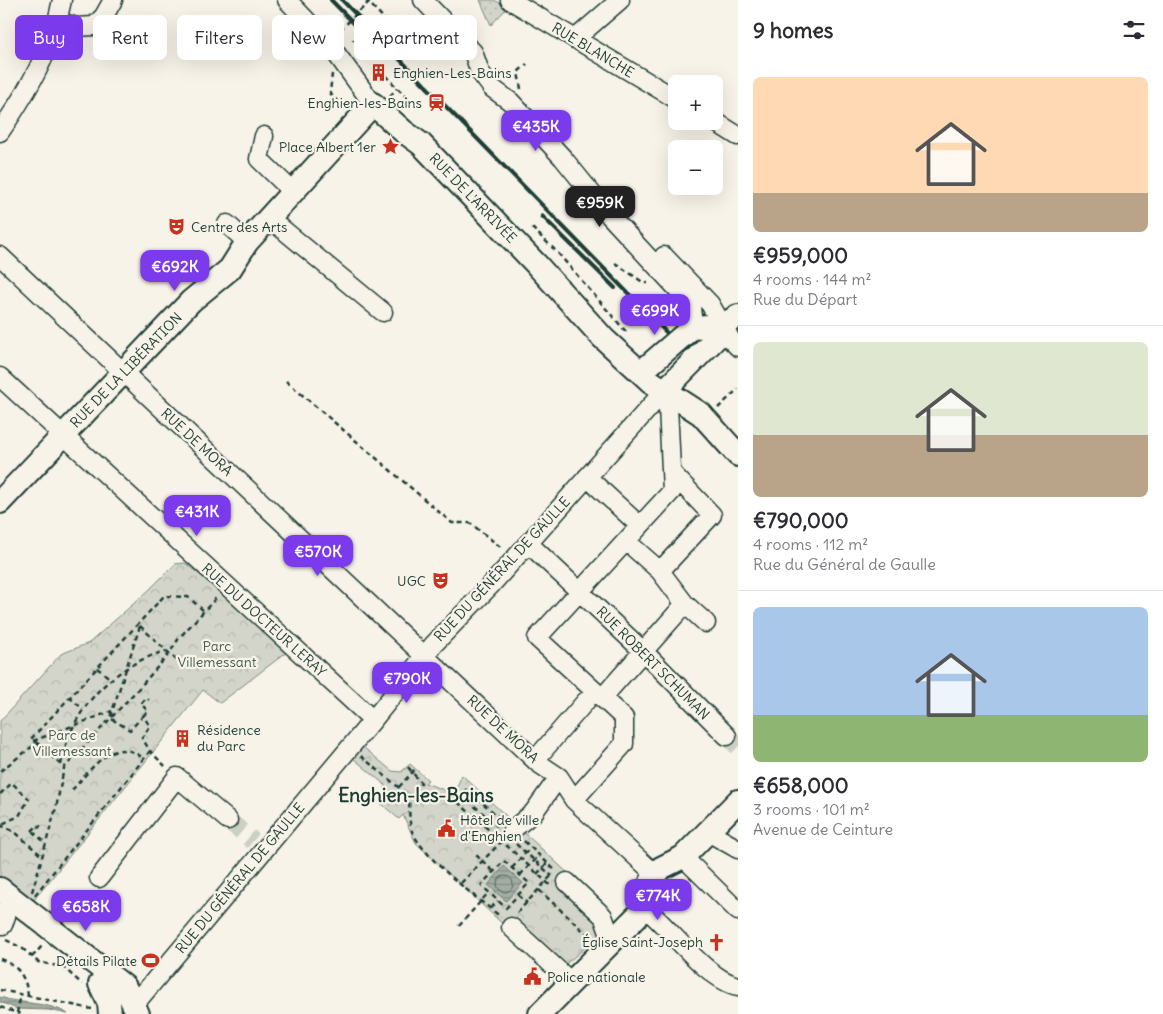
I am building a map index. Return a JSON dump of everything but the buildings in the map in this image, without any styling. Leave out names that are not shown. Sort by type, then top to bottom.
[{"type":"main road","name":"RUE DE LA LIBÉRATION","points":[[0,502],[191,301],[230,269],[247,242],[373,104]]},
{"type":"main road","name":"RUE DE L'ARRIVÉE","points":[[373,104],[403,131],[421,144],[536,264],[603,338],[642,372],[667,398],[704,417]]},
{"type":"main road","points":[[642,372],[693,327],[725,318]]},
{"type":"main road","name":"RUE DU GÉNÉRAL DE GAULLE","points":[[667,398],[685,368],[716,338],[725,318]]},
{"type":"main road","points":[[685,368],[704,417],[738,455]]},
{"type":"main road","points":[[540,1014],[571,982],[602,941],[645,908],[647,890],[655,874],[670,863],[683,858],[738,801]]},
{"type":"main road","points":[[0,889],[125,987],[137,1012]]},
{"type":"main road","points":[[0,902],[36,928],[92,985],[109,1003],[104,1012]]},
{"type":"main road","points":[[92,985],[137,1012]]},
{"type":"street","points":[[59,15],[62,0]]},
{"type":"street","points":[[83,27],[98,23],[113,0]]},
{"type":"street","name":"RUE DE L'ARRIVÉE","points":[[287,0],[330,45],[373,104]]},
{"type":"street","points":[[423,0],[473,52],[485,79],[504,96],[563,158],[610,216],[705,308],[725,318]]},
{"type":"street","points":[[432,0],[476,41],[491,76],[504,96]]},
{"type":"street","name":"RUE BLANCHE","points":[[510,0],[668,94]]},
{"type":"street","points":[[575,39],[620,0]]},
{"type":"street","points":[[0,132],[24,96],[40,60]]},
{"type":"street","points":[[723,127],[738,136]]},
{"type":"street","points":[[264,136],[259,159],[293,192]]},
{"type":"street","points":[[588,187],[633,232],[649,242],[725,318],[731,340],[738,347]]},
{"type":"street","points":[[269,218],[383,312]]},
{"type":"street","points":[[227,224],[247,242]]},
{"type":"street","points":[[638,244],[691,307],[693,327]]},
{"type":"street","name":"RUE DE MORA","points":[[0,256],[535,760],[559,777],[574,800],[655,874]]},
{"type":"street","name":"RUE DU DOCTEUR LERAY","points":[[0,377],[374,720]]},
{"type":"street","points":[[574,800],[624,744],[624,718],[594,699],[537,638],[672,491],[667,398]]},
{"type":"street","name":"RUE DU GÉNÉRAL DE GAULLE","points":[[137,1012],[258,845],[351,747],[424,655],[515,558],[587,477],[667,398]]},
{"type":"street","points":[[660,571],[712,515],[672,472]]},
{"type":"street","points":[[587,477],[640,526]]},
{"type":"street","points":[[626,541],[660,571],[685,604],[706,623]]},
{"type":"street","name":"RUE ROBERT SCHUMAN","points":[[528,543],[644,652],[727,736]]},
{"type":"street","points":[[535,760],[594,699],[644,652],[685,604]]},
{"type":"street","points":[[99,878],[177,777],[228,820]]},
{"type":"street","points":[[507,835],[533,813],[559,777]]},
{"type":"street","points":[[708,832],[738,849]]},
{"type":"street","points":[[683,858],[738,911]]},
{"type":"street","points":[[560,885],[604,916],[602,941]]},
{"type":"street","points":[[645,908],[704,965],[729,984],[738,986]]},
{"type":"street","points":[[510,920],[571,982]]},
{"type":"path","points":[[344,26],[371,0]]},
{"type":"path","points":[[372,6],[381,15]]},
{"type":"path","points":[[334,68],[330,93],[351,116],[344,123],[350,129]]},
{"type":"path","points":[[378,69],[409,100]]},
{"type":"path","points":[[393,92],[397,88]]},
{"type":"path","points":[[532,228],[557,252],[629,336]]},
{"type":"path","points":[[615,263],[644,283],[648,283]]},
{"type":"path","points":[[286,381],[452,523],[470,523],[515,558]]},
{"type":"path","points":[[704,417],[738,389]]},
{"type":"path","points":[[62,766],[110,718],[169,654],[180,638],[227,587]]},
{"type":"path","points":[[33,740],[31,739],[164,596],[188,597],[204,611]]},
{"type":"path","points":[[139,624],[185,668]]},
{"type":"path","points":[[110,718],[139,624]]},
{"type":"path","points":[[32,894],[43,857],[62,766],[74,725],[84,709],[111,679],[150,656],[166,651]]},
{"type":"path","points":[[97,668],[111,679]]},
{"type":"path","points":[[69,698],[84,709]]},
{"type":"path","points":[[110,718],[130,730],[148,711],[141,704],[146,698],[149,700]]},
{"type":"path","points":[[33,740],[119,708]]},
{"type":"path","points":[[143,716],[150,726],[142,738],[150,751],[177,777]]},
{"type":"path","points":[[33,740],[62,766]]},
{"type":"path","points":[[0,771],[37,743]]},
{"type":"path","points":[[351,747],[409,796],[451,796],[461,794],[467,789],[507,835],[521,859],[546,882],[560,885]]},
{"type":"path","points":[[72,790],[106,754],[124,750],[136,753],[144,759]]},
{"type":"path","points":[[30,902],[150,751]]},
{"type":"path","points":[[408,767],[414,771],[421,783],[409,796],[410,824],[417,840],[461,884],[490,909],[510,920],[557,870],[531,847],[507,835],[451,796]]},
{"type":"path","points":[[399,788],[414,771]]},
{"type":"path","points":[[0,794],[12,783],[29,799],[19,816],[0,825]]},
{"type":"path","points":[[32,831],[38,824],[40,826],[34,833],[46,843]]},
{"type":"path","points":[[0,825],[15,832],[43,857]]},
{"type":"path","points":[[461,884],[507,835]]},
{"type":"path","points":[[512,868],[531,847]]},
{"type":"path","points":[[476,855],[493,872]]},
{"type":"path","points":[[520,876],[540,855]]},
{"type":"path","points":[[504,861],[529,884],[506,908],[481,885],[493,872],[504,861]]},
{"type":"path","points":[[537,874],[548,862]]},
{"type":"path","points":[[538,890],[602,941]]},
{"type":"path","points":[[459,926],[489,892]]},
{"type":"path","points":[[518,896],[527,903]]},
{"type":"path","points":[[490,909],[498,900]]},
{"type":"path","points":[[1,925],[38,962],[63,967],[92,985]]},
{"type":"path","points":[[0,958],[10,962],[20,972],[27,984],[28,996]]},
{"type":"path","points":[[0,990],[104,1012]]},
{"type":"path","points":[[0,1007],[18,1014],[21,994]]},
{"type":"green space","points":[[480,0],[494,0],[508,7],[491,25]]},
{"type":"green space","name":"Parc de Villemessant","points":[[185,563],[292,648],[220,703],[203,690],[30,905],[0,884],[0,721],[61,654],[89,643],[148,591],[175,564]]},
{"type":"green space","points":[[363,747],[392,771],[401,772],[410,764],[428,780],[425,783],[447,791],[455,791],[462,775],[571,876],[605,931],[555,973],[416,843],[403,815],[399,819],[378,801],[385,791],[385,785],[353,758]]},
{"type":"water","points":[[504,866],[523,883],[506,901],[488,885]]},
{"type":"water","points":[[0,997],[52,1007],[68,1014],[49,1010],[17,1009],[0,1002]]},
{"type":"tunnel","points":[[727,736],[738,747]]},
{"type":"tunnel","points":[[228,820],[253,841]]},
{"type":"railway","points":[[331,0],[354,23]]},
{"type":"railway","points":[[342,0],[666,332]]},
{"type":"railway","points":[[542,216],[615,288]]},
{"type":"place","name":"Enghien-Les-Bains","points":[[379,73]]},
{"type":"place","name":"Enghien-les-Bains","points":[[436,103]]},
{"type":"place","name":"Place Albert 1er","points":[[390,147]]},
{"type":"place","name":"Centre des Arts","points":[[177,227]]},
{"type":"place","name":"UGC","points":[[440,581]]},
{"type":"place","name":"Résidence du Parc","points":[[183,738]]},
{"type":"place","name":"Hôtel de ville d'Enghien","points":[[446,828]]},
{"type":"place","name":"Église Saint-Joseph","points":[[717,942]]},
{"type":"place","name":"Détails Pilate","points":[[151,961]]},
{"type":"place","name":"Police nationale","points":[[533,977]]},
{"type":"district","name":"Enghien-les-Bains","points":[[416,795]]},
{"type":"park label","name":"Parc Villemessant","points":[[217,654]]}]
